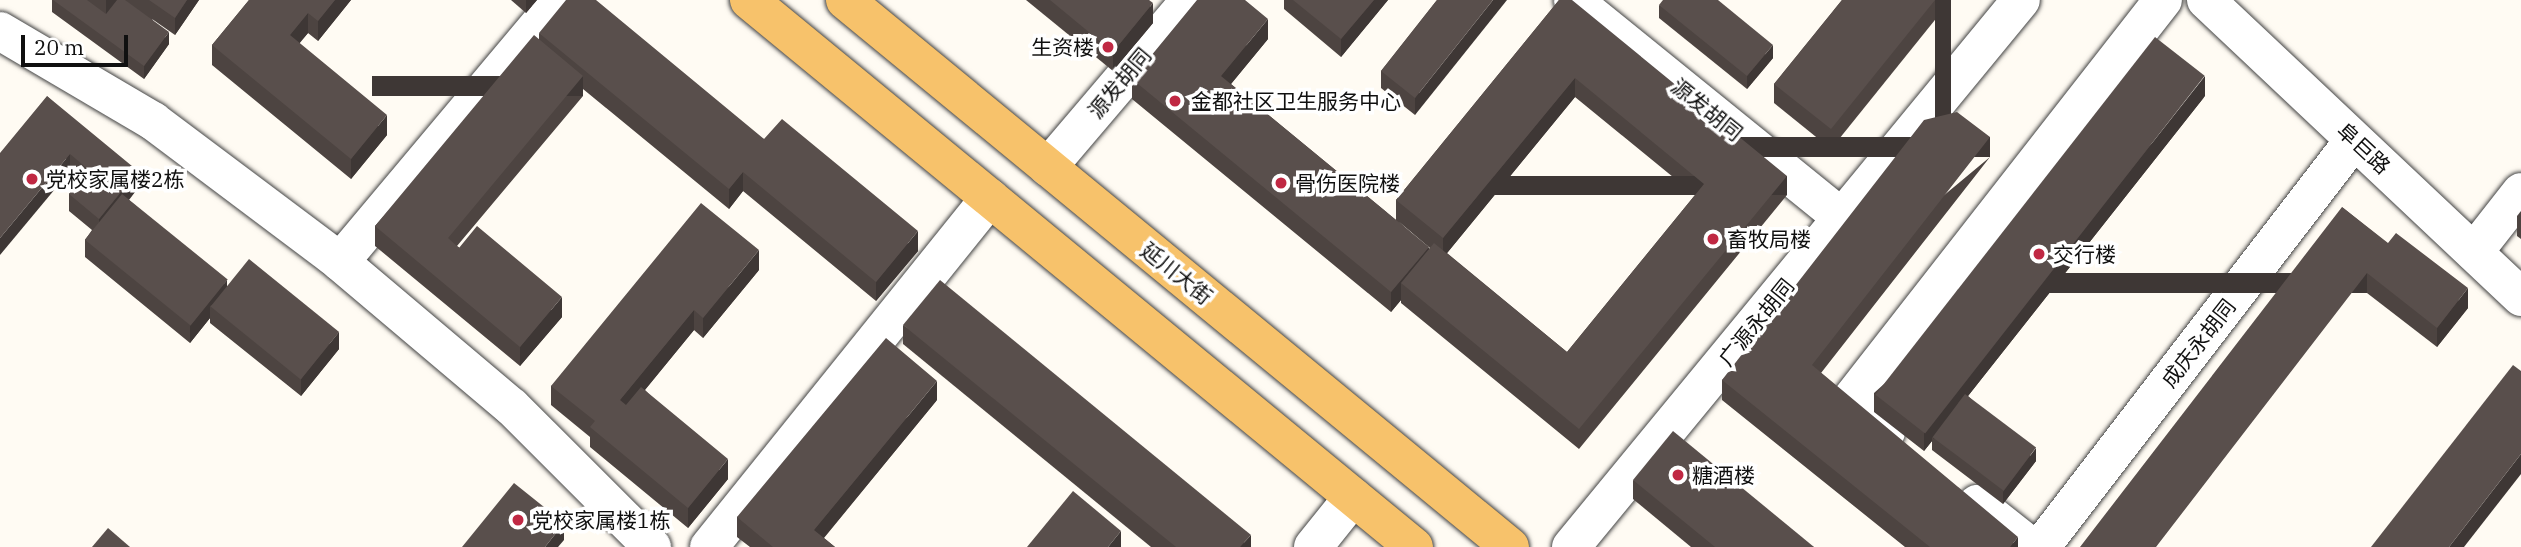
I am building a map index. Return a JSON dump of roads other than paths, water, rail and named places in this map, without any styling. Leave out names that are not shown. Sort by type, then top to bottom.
[{"type":"main road","points":[[749,0],[1414,547]]},
{"type":"main road","name":"延川大街","points":[[845,0],[1510,547]]},
{"type":"street","points":[[0,12],[8,0]]},
{"type":"street","points":[[340,262],[560,0]]},
{"type":"street","name":"源发胡同","points":[[1048,167],[1190,0]]},
{"type":"street","name":"源发胡同","points":[[1573,0],[1842,218]]},
{"type":"street","name":"广源永胡同","points":[[1571,547],[2021,0]]},
{"type":"street","points":[[1913,453],[1849,402],[2163,0]]},
{"type":"street","name":"阜巨路","points":[[2206,0],[2521,296]]},
{"type":"street","points":[[0,30],[153,121],[340,262],[512,407],[652,547]]},
{"type":"street","name":"成庆永胡同","points":[[2041,547],[2354,140]]},
{"type":"street","points":[[2474,252],[2521,192]]},
{"type":"street","points":[[709,547],[990,198]]},
{"type":"street","points":[[1945,479],[2031,547]]},
{"type":"street","points":[[1313,547],[1353,497]]},
{"type":"place","name":"生资楼","points":[[1108,47]]},
{"type":"place","name":"金都社区卫生服务中心","points":[[1175,101]]},
{"type":"place","name":"党校家属楼2栋","points":[[32,179]]},
{"type":"place","name":"骨伤医院楼","points":[[1281,183]]},
{"type":"place","name":"畜牧局楼","points":[[1713,239]]},
{"type":"place","name":"交行楼","points":[[2039,254]]},
{"type":"place","name":"糖酒楼","points":[[1678,475]]},
{"type":"place","name":"党校家属楼1栋","points":[[518,520]]}]
